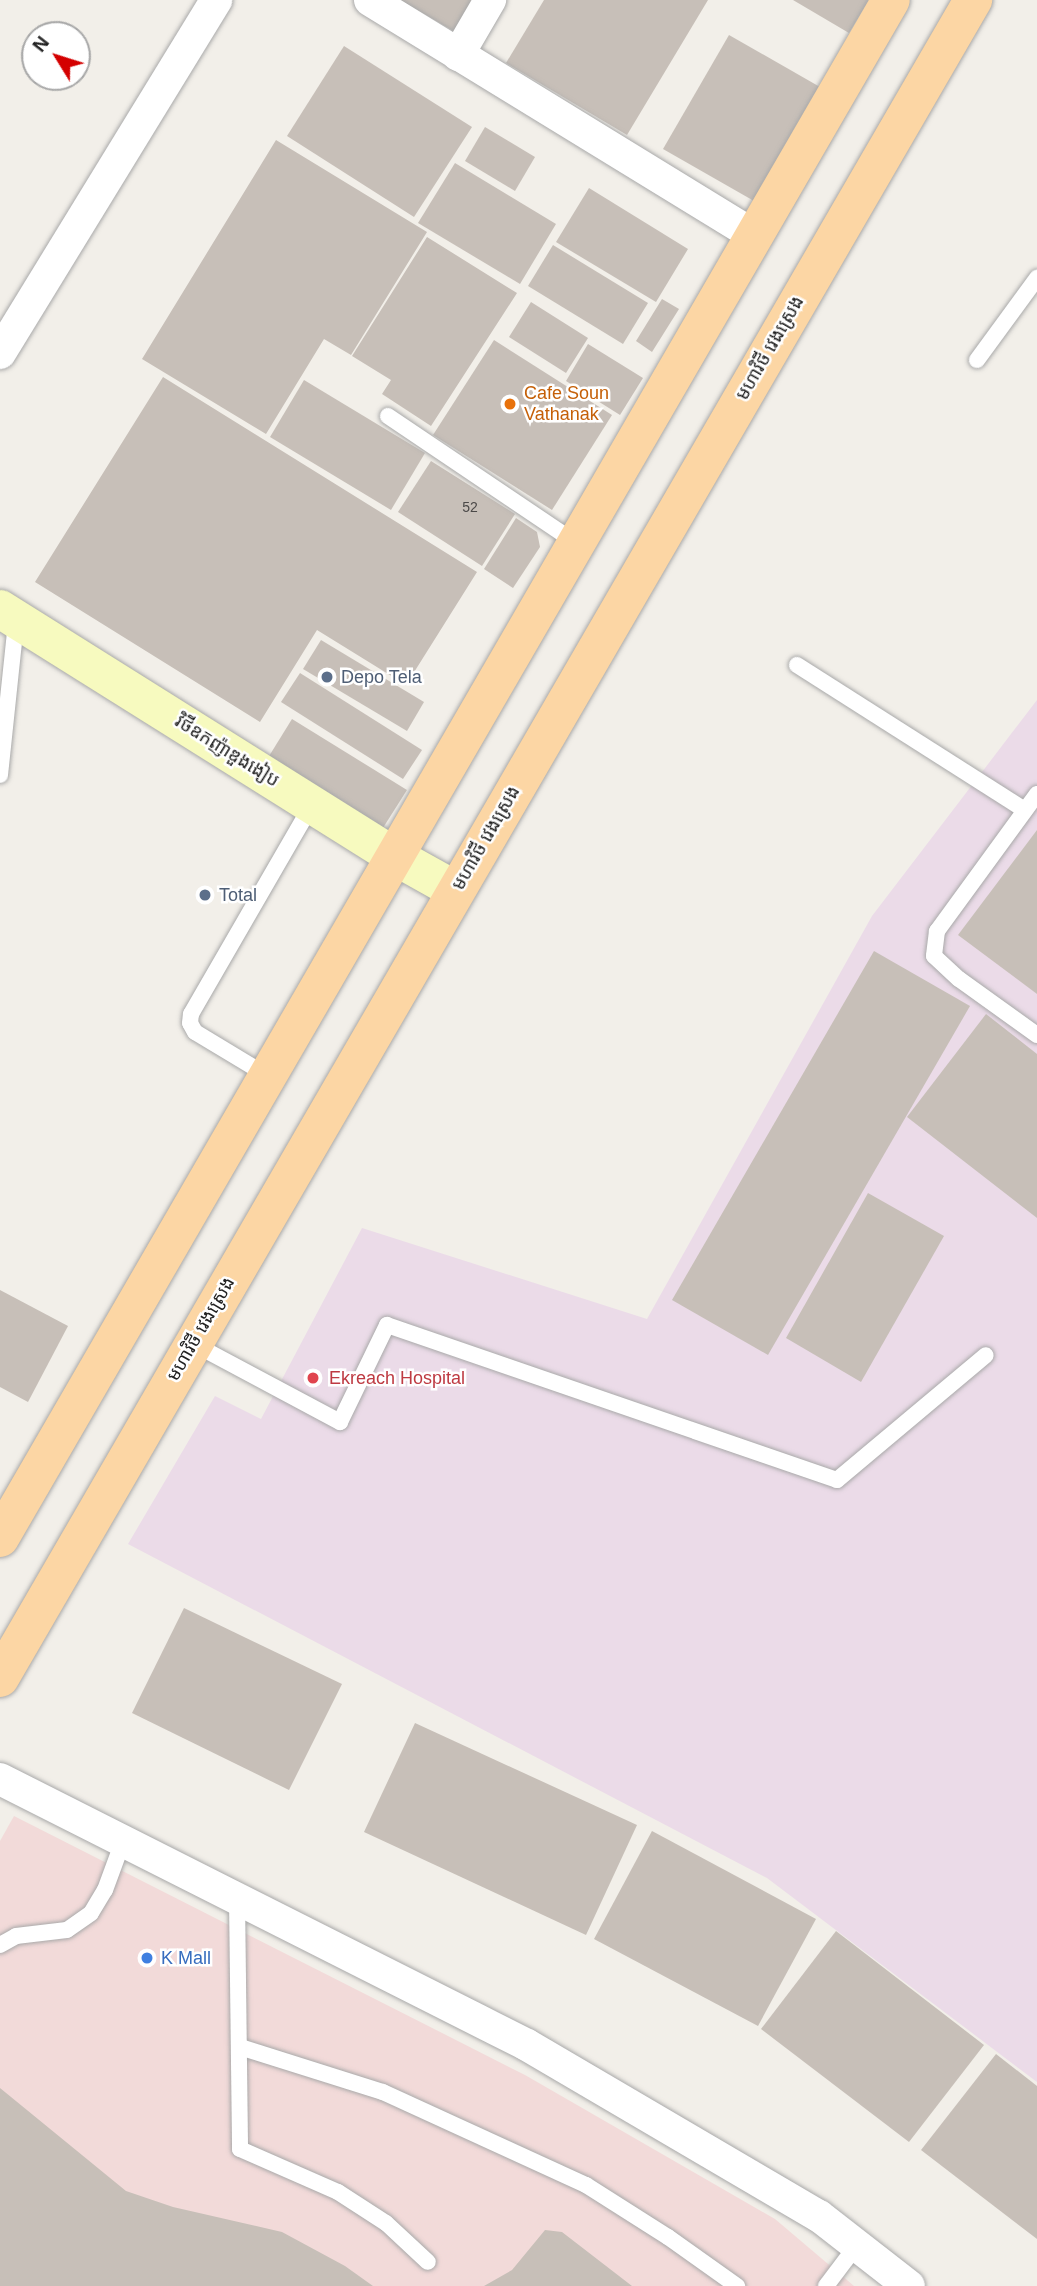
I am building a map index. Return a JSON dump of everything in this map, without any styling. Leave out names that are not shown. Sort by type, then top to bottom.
[{"type":"main road","points":[[0,1538],[891,0]]},
{"type":"main road","name":"មហាវិថី វេងស្រេង","points":[[0,1678],[972,0]]},
{"type":"street","points":[[0,354],[216,0]]},
{"type":"street","points":[[370,0],[753,235]]},
{"type":"street","points":[[458,55],[490,0]]},
{"type":"street","name":"វិថីឧកញ៉ាឌួងងៀប","points":[[8,614],[396,857],[455,890]]},
{"type":"street","points":[[0,1779],[527,2045],[819,2216],[909,2286]]},
{"type":"lane","points":[[977,360],[1037,278]]},
{"type":"lane","points":[[388,416],[576,543]]},
{"type":"lane","points":[[0,775],[8,614]]},
{"type":"lane","points":[[797,665],[1025,810]]},
{"type":"lane","points":[[1037,794],[937,931],[934,956],[959,979],[1037,1035]]},
{"type":"lane","points":[[268,1076],[195,1031],[190,1023],[191,1014],[312,804]]},
{"type":"lane","points":[[192,1343],[340,1422],[387,1325],[837,1480],[986,1355]]},
{"type":"lane","points":[[0,1945],[16,1936],[67,1930],[91,1913],[105,1890],[124,1841]]},
{"type":"lane","points":[[237,1898],[240,2150],[338,2192],[386,2223],[428,2262]]},
{"type":"lane","points":[[240,2047],[383,2092],[586,2185],[668,2237],[737,2286]]},
{"type":"lane","points":[[826,2286],[857,2245]]},
{"type":"shaded area","points":[[1037,700],[1037,2082],[767,1878],[128,1544],[215,1396],[261,1419],[362,1228],[647,1319],[872,916]]},
{"type":"shaded area","name":"K Mall","points":[[14,1816],[525,2075],[775,2219],[854,2286],[0,2286],[0,1841]]},
{"type":"building","points":[[400,0],[484,0],[462,36]]},
{"type":"building","points":[[544,0],[708,0],[627,135],[506,63]]},
{"type":"building","points":[[793,0],[869,0],[849,33]]},
{"type":"building","points":[[729,35],[827,91],[761,205],[663,149]]},
{"type":"building","points":[[344,46],[472,127],[414,217],[287,136]]},
{"type":"building","points":[[485,127],[535,157],[515,191],[465,161]]},
{"type":"building","points":[[276,140],[427,232],[351,355],[324,339],[266,434],[142,359]]},
{"type":"building","points":[[455,163],[556,224],[520,284],[418,223]]},
{"type":"building","points":[[589,188],[688,249],[656,302],[556,242]]},
{"type":"building","points":[[427,237],[517,293],[431,426],[382,394],[391,380],[352,356]]},
{"type":"building","points":[[553,245],[648,303],[623,344],[528,286]]},
{"type":"building","points":[[662,299],[679,309],[652,352],[636,341]]},
{"type":"building","points":[[531,302],[588,338],[566,373],[509,337]]},
{"type":"building","points":[[494,340],[612,415],[552,510],[433,435]]},
{"type":"building","points":[[588,344],[643,378],[620,415],[566,381]]},
{"type":"building","points":[[163,377],[477,572],[406,685],[317,630],[260,722],[35,582]]},
{"type":"building","points":[[304,380],[425,453],[391,510],[270,437]]},
{"type":"building","points":[[431,461],[515,514],[482,566],[398,512]]},
{"type":"building","points":[[516,518],[537,532],[540,547],[513,588],[484,569]]},
{"type":"building","points":[[321,640],[424,702],[407,731],[303,669]]},
{"type":"building","points":[[300,673],[422,750],[403,779],[281,702]]},
{"type":"building","points":[[292,719],[407,790],[381,831],[266,761]]},
{"type":"building","points":[[1037,830],[1037,994],[958,935]]},
{"type":"building","points":[[874,951],[970,1006],[768,1355],[672,1300]]},
{"type":"building","points":[[986,1014],[1037,1054],[1037,1218],[907,1117]]},
{"type":"building","points":[[868,1193],[944,1236],[861,1382],[786,1338]]},
{"type":"building","points":[[0,1290],[68,1326],[28,1402],[0,1387]]},
{"type":"building","points":[[184,1608],[342,1684],[289,1790],[132,1713]]},
{"type":"building","points":[[415,1723],[637,1825],[586,1935],[364,1832]]},
{"type":"building","points":[[652,1831],[816,1919],[758,2026],[594,1939]]},
{"type":"building","points":[[836,1931],[984,2045],[909,2142],[761,2029]]},
{"type":"building","points":[[996,2054],[1037,2086],[1037,2239],[921,2150]]},
{"type":"building","points":[[0,2088],[126,2191],[173,2207],[282,2232],[345,2266],[373,2286],[0,2286]]},
{"type":"building","points":[[545,2230],[562,2232],[632,2286],[484,2286],[512,2270]]},
{"type":"place","name":"Cafe Soun Vathanak","points":[[510,404]]},
{"type":"place","name":"Depo Tela","points":[[327,677]]},
{"type":"place","name":"Total","points":[[205,895]]},
{"type":"place","name":"Ekreach Hospital","points":[[313,1378]]},
{"type":"place","name":"K Mall","points":[[147,1958]]}]
